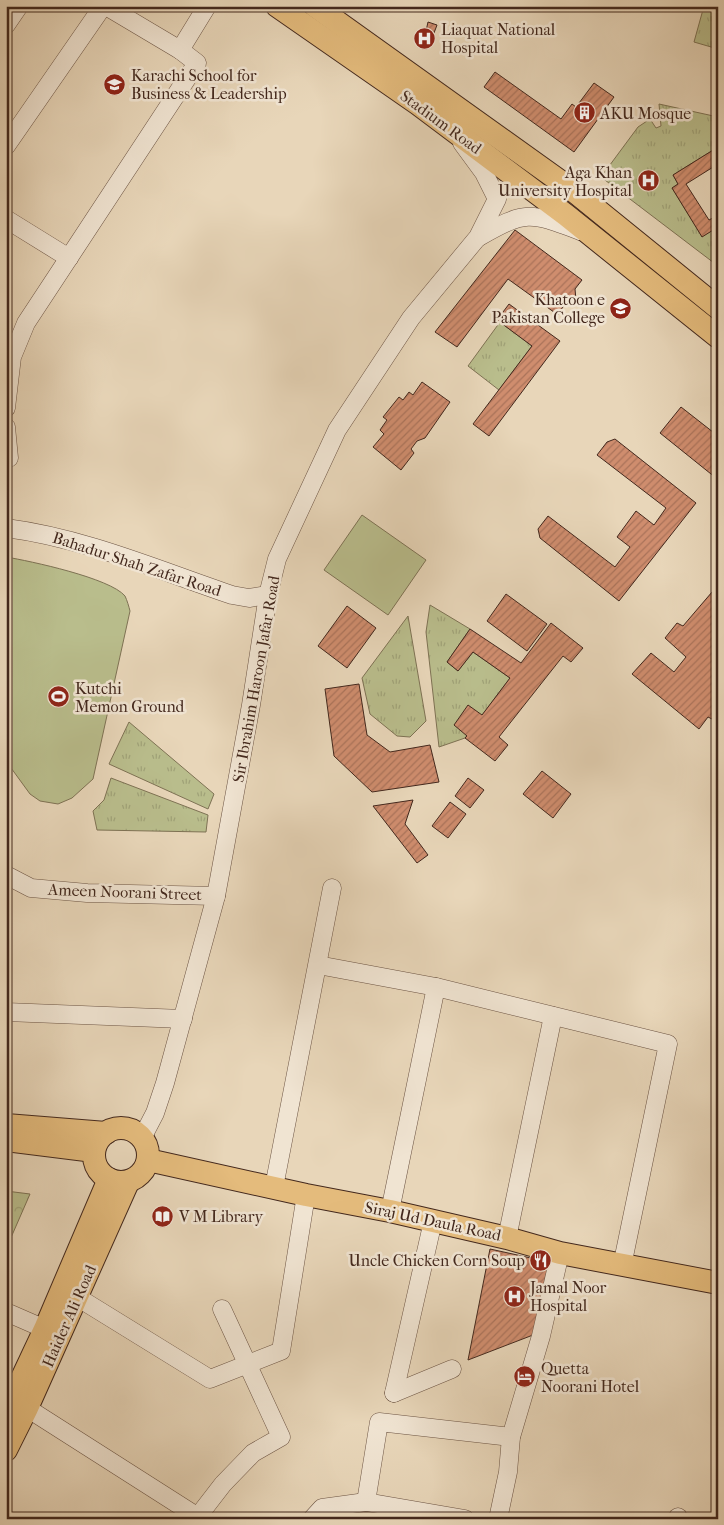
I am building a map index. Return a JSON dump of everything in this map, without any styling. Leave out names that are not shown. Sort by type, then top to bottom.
[{"type":"main road","name":"Stadium Road","points":[[277,6],[454,132],[593,236],[718,337]]},
{"type":"main road","name":"Stadium Road","points":[[315,6],[575,192],[718,308]]},
{"type":"main road","points":[[6,1125],[106,1133]]},
{"type":"main road","points":[[113,1129],[129,1129],[142,1138],[148,1148],[148,1160],[141,1174],[118,1181],[97,1168],[94,1152],[98,1141],[106,1133],[113,1129]]},
{"type":"main road","points":[[6,1140],[94,1152]]},
{"type":"main road","name":"Siraj Ud Daula Road","points":[[148,1160],[306,1195],[390,1211],[507,1238],[560,1253],[718,1283]]},
{"type":"main road","name":"Haider Ali Road","points":[[17,1410],[77,1297],[118,1181]]},
{"type":"main road","name":"Haider Ali Road","points":[[6,1450],[17,1410],[46,1329],[118,1181]]},
{"type":"street","points":[[6,25],[19,6]]},
{"type":"street","points":[[6,146],[104,6],[180,50],[197,63],[26,323],[12,358],[6,408]]},
{"type":"street","points":[[180,50],[208,6]]},
{"type":"street","points":[[454,132],[484,173],[497,200],[478,237]]},
{"type":"street","points":[[478,237],[507,220],[534,215],[593,236]]},
{"type":"street","points":[[6,219],[69,258]]},
{"type":"street","name":"Sir Ibrahim Haroon Jafar Road","points":[[142,1138],[155,1113],[183,1019],[216,896],[251,705],[268,595],[277,559],[337,430],[411,318],[478,237]]},
{"type":"street","points":[[6,427],[10,458]]},
{"type":"street","name":"Bahadur Shah Zafar Road","points":[[6,528],[36,532],[92,547],[232,595],[249,598],[268,595]]},
{"type":"street","name":"Ameen Noorani Street","points":[[6,876],[31,888],[87,893],[216,896]]},
{"type":"street","points":[[274,1187],[332,888]]},
{"type":"street","points":[[318,965],[436,987],[668,1044],[622,1266]]},
{"type":"street","points":[[390,1211],[436,987]]},
{"type":"street","points":[[6,1012],[183,1019]]},
{"type":"street","points":[[507,1238],[553,1016]]},
{"type":"street","points":[[77,1297],[210,1379],[280,1351],[306,1195]]},
{"type":"street","points":[[433,1221],[394,1393],[452,1369]]},
{"type":"street","points":[[498,1519],[508,1472],[511,1437],[541,1336],[560,1253]]},
{"type":"street","points":[[17,1410],[197,1518],[223,1484],[253,1453],[281,1437],[222,1309]]},
{"type":"street","points":[[6,1312],[46,1329]]},
{"type":"street","points":[[366,1502],[379,1422],[511,1437]]},
{"type":"street","points":[[315,1518],[322,1508],[366,1502],[465,1519]]},
{"type":"green space","points":[[704,6],[718,6],[718,49],[694,42]]},
{"type":"green space","points":[[659,104],[718,117],[718,147],[673,175],[678,184],[672,188],[702,236],[718,227],[718,266],[601,177],[638,127],[650,119],[656,128],[661,126]]},
{"type":"green space","points":[[500,322],[532,346],[499,390],[468,366]]},
{"type":"green space","points":[[362,515],[426,560],[388,615],[324,570]]},
{"type":"green space","name":"Kutchi Memon Ground","points":[[6,557],[69,571],[117,589],[125,596],[130,611],[93,779],[72,798],[58,804],[40,801],[30,794],[6,761]]},
{"type":"green space","points":[[430,605],[470,629],[447,662],[458,671],[473,652],[510,678],[465,738],[439,747],[426,632]]},
{"type":"green space","points":[[408,616],[426,721],[410,737],[397,736],[370,714],[362,678]]},
{"type":"green space","points":[[129,722],[214,794],[208,809],[109,764]]},
{"type":"green space","points":[[111,778],[208,815],[206,832],[97,830],[93,811],[104,800]]},
{"type":"green space","points":[[6,1191],[30,1194],[6,1249]]},
{"type":"building","points":[[428,22],[437,25],[434,33],[426,31]]},
{"type":"building","name":"AKU Mosque","points":[[495,72],[561,119],[572,104],[576,107],[594,83],[614,97],[574,152],[484,87]]},
{"type":"building","points":[[718,147],[718,164],[686,184],[709,220],[718,215],[718,227],[702,237],[672,188],[678,184],[673,175]]},
{"type":"building","points":[[515,230],[582,280],[575,289],[576,300],[566,302],[558,315],[508,279],[457,347],[435,332]]},
{"type":"building","points":[[509,304],[560,341],[489,436],[473,424],[532,346],[497,320]]},
{"type":"building","points":[[422,382],[450,402],[425,438],[417,441],[411,449],[414,453],[401,470],[373,447],[384,434],[380,430],[387,420],[383,417],[399,397],[403,400],[409,392],[413,395]]},
{"type":"building","points":[[681,407],[718,436],[718,475],[716,478],[660,433]]},
{"type":"building","points":[[615,439],[696,503],[619,601],[540,538],[538,529],[548,516],[615,567],[630,547],[617,537],[636,511],[654,525],[666,508],[597,455],[607,442]]},
{"type":"building","points":[[718,585],[718,716],[714,720],[708,717],[699,729],[632,674],[651,653],[674,672],[686,657],[665,638],[677,623],[683,626]]},
{"type":"building","points":[[506,594],[547,624],[527,651],[487,621]]},
{"type":"building","points":[[347,606],[376,628],[347,668],[318,646]]},
{"type":"building","points":[[551,623],[583,648],[571,662],[563,656],[499,737],[508,745],[495,761],[465,738],[467,736],[454,725],[468,705],[482,715],[510,678],[473,652],[458,671],[447,662],[470,629],[521,663]]},
{"type":"building","points":[[359,684],[367,735],[390,752],[430,745],[439,782],[372,792],[334,756],[325,689]]},
{"type":"building","points":[[542,771],[571,794],[553,818],[523,794]]},
{"type":"building","points":[[468,778],[484,790],[470,808],[455,796]]},
{"type":"building","points":[[413,800],[405,824],[428,855],[417,863],[373,806]]},
{"type":"building","points":[[450,802],[466,814],[448,838],[432,826]]},
{"type":"building","name":"Jamal Noor Hospital","points":[[490,1249],[549,1262],[533,1335],[468,1360]]},
{"type":"place","name":"Liaquat National Hospital","points":[[425,38]]},
{"type":"place","name":"Karachi School for Business & Leadership","points":[[115,84]]},
{"type":"place","name":"AKU Mosque","points":[[584,113]]},
{"type":"place","name":"Aga Khan University Hospital","points":[[648,181]]},
{"type":"place","name":"Khatoon e Pakistan College","points":[[621,308]]},
{"type":"place","name":"Kutchi Memon Ground","points":[[59,697]]},
{"type":"place","name":"V M Library","points":[[163,1216]]},
{"type":"place","name":"Uncle Chicken Corn Soup","points":[[541,1260]]},
{"type":"place","name":"Jamal Noor Hospital","points":[[514,1296]]},
{"type":"place","name":"Quetta Noorani Hotel","points":[[525,1377]]}]
